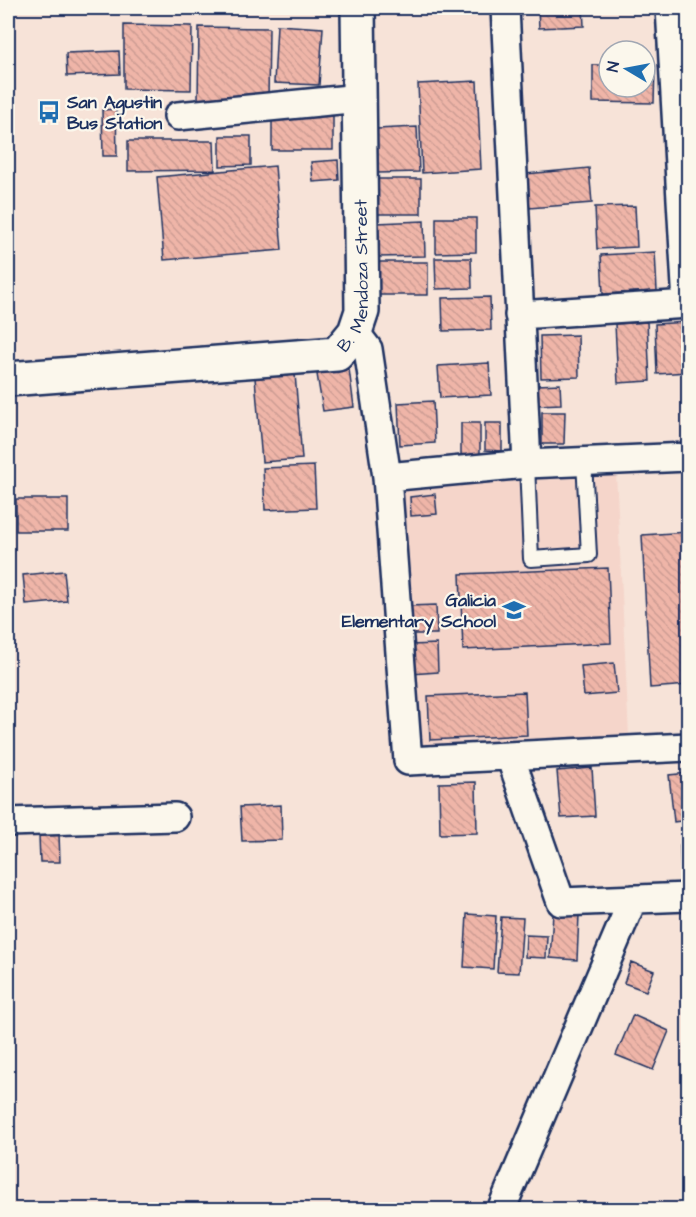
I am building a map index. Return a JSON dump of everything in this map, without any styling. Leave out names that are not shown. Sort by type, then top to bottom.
[{"type":"street","name":"B. Mendoza Street","points":[[8,379],[337,354],[355,332],[362,311],[358,8]]},
{"type":"street","points":[[505,8],[527,464]]},
{"type":"street","points":[[519,315],[688,304],[670,8]]},
{"type":"street","points":[[178,116],[360,98]]},
{"type":"street","points":[[355,332],[368,349],[387,477],[408,761],[688,747]]},
{"type":"street","points":[[387,477],[527,464],[688,457]]},
{"type":"street","points":[[510,756],[561,902],[688,897]]},
{"type":"street","points":[[8,822],[175,817]]},
{"type":"street","points":[[501,1209],[633,899]]},
{"type":"lane","points":[[527,464],[531,559],[589,555],[584,461]]},
{"type":"shaded area","name":"Galicia Elementary School","points":[[616,472],[629,736],[413,747],[400,483]]},
{"type":"building","points":[[8,8],[10,8],[11,47],[8,47]]},
{"type":"building","points":[[538,8],[583,8],[584,26],[539,28]]},
{"type":"building","points":[[124,25],[192,26],[191,90],[124,89]]},
{"type":"building","points":[[277,25],[323,28],[319,85],[274,83]]},
{"type":"building","points":[[199,27],[269,28],[268,102],[198,101]]},
{"type":"building","points":[[119,51],[120,74],[67,76],[66,53]]},
{"type":"building","points":[[593,65],[597,65],[597,99],[654,99],[654,103],[593,102]]},
{"type":"building","points":[[477,81],[481,169],[422,173],[418,84]]},
{"type":"building","points":[[116,109],[117,156],[103,156],[102,110]]},
{"type":"building","points":[[272,110],[333,111],[333,150],[272,150]]},
{"type":"building","points":[[417,127],[419,172],[378,173],[377,129]]},
{"type":"building","points":[[220,136],[251,136],[251,165],[220,166]]},
{"type":"building","points":[[128,141],[214,141],[215,170],[128,171]]},
{"type":"building","points":[[338,160],[339,180],[313,182],[311,162]]},
{"type":"building","points":[[275,166],[282,250],[164,260],[157,177]]},
{"type":"building","points":[[589,168],[592,203],[529,208],[526,174]]},
{"type":"building","points":[[376,179],[421,179],[421,214],[376,214]]},
{"type":"building","points":[[635,206],[637,247],[597,249],[595,207]]},
{"type":"building","points":[[436,218],[476,218],[476,252],[436,253]]},
{"type":"building","points":[[424,221],[425,256],[378,257],[377,223]]},
{"type":"building","points":[[655,252],[657,291],[603,294],[601,255]]},
{"type":"building","points":[[435,258],[471,258],[472,288],[436,289]]},
{"type":"building","points":[[375,262],[428,262],[428,295],[375,295]]},
{"type":"building","points":[[490,297],[491,330],[443,331],[442,298]]},
{"type":"building","points":[[647,322],[650,381],[618,383],[615,324]]},
{"type":"building","points":[[688,322],[688,372],[657,374],[655,324]]},
{"type":"building","points":[[578,335],[579,377],[541,378],[540,336]]},
{"type":"building","points":[[489,363],[491,395],[440,398],[438,366]]},
{"type":"building","points":[[349,369],[354,407],[323,411],[317,374]]},
{"type":"building","points":[[295,374],[302,459],[262,462],[255,378]]},
{"type":"building","points":[[560,384],[561,404],[538,405],[538,385]]},
{"type":"building","points":[[433,401],[435,443],[400,445],[398,403]]},
{"type":"building","points":[[542,412],[565,412],[564,444],[542,444]]},
{"type":"building","points":[[461,423],[480,423],[480,455],[461,455]]},
{"type":"building","points":[[485,423],[502,423],[502,451],[485,450]]},
{"type":"building","points":[[314,466],[316,508],[265,510],[263,468]]},
{"type":"building","points":[[435,494],[437,514],[411,516],[410,497]]},
{"type":"building","points":[[16,499],[68,499],[68,531],[16,531]]},
{"type":"building","points":[[688,532],[688,685],[650,688],[642,535]]},
{"type":"building","points":[[608,568],[611,643],[463,650],[460,574]]},
{"type":"building","points":[[64,571],[67,601],[26,605],[23,575]]},
{"type":"building","points":[[436,605],[437,634],[409,634],[408,606]]},
{"type":"building","points":[[437,644],[438,672],[411,674],[410,645]]},
{"type":"building","points":[[614,663],[617,693],[584,696],[581,666]]},
{"type":"building","points":[[525,692],[527,735],[430,740],[428,696]]},
{"type":"building","points":[[592,768],[595,816],[561,818],[557,771]]},
{"type":"building","points":[[688,773],[688,820],[674,822],[669,775]]},
{"type":"building","points":[[476,782],[477,833],[440,834],[439,783]]},
{"type":"building","points":[[281,805],[282,840],[242,841],[240,807]]},
{"type":"building","points":[[59,834],[60,862],[40,862],[39,835]]},
{"type":"building","points":[[680,845],[688,845],[688,876],[681,877]]},
{"type":"building","points":[[467,914],[496,916],[493,969],[464,967]]},
{"type":"building","points":[[553,914],[579,915],[577,960],[550,958]]},
{"type":"building","points":[[501,917],[523,918],[519,973],[497,972]]},
{"type":"building","points":[[526,935],[547,936],[546,958],[525,957]]},
{"type":"building","points":[[631,962],[654,971],[646,991],[624,983]]},
{"type":"building","points":[[633,1015],[669,1031],[653,1070],[616,1055]]},
{"type":"place","name":"San Agustin Bus Station","points":[[49,112]]},
{"type":"place","name":"Galicia Elementary School","points":[[514,610]]}]
